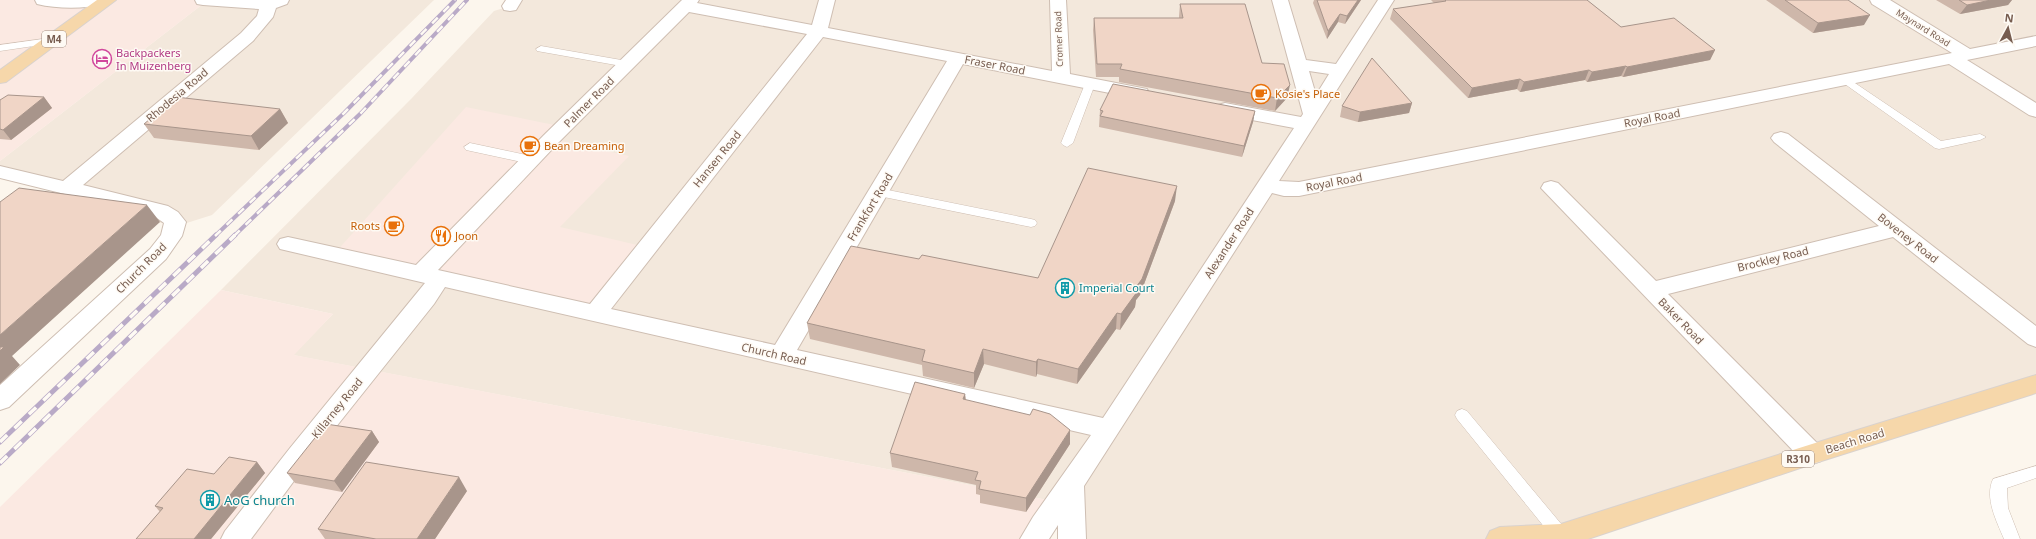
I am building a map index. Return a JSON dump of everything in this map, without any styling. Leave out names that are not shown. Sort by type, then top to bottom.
[{"type":"main road","name":"M4","points":[[0,78],[108,0]]},
{"type":"main road","name":"Beach Road","points":[[1500,539],[1559,538],[1812,454],[2036,384]]},
{"type":"street","points":[[43,0],[76,2],[99,0]]},
{"type":"street","points":[[203,0],[275,3]]},
{"type":"street","name":"Hansen Road","points":[[595,313],[819,31],[827,0]]},
{"type":"street","name":"Cromer Road","points":[[1058,0],[1061,78]]},
{"type":"street","points":[[1205,106],[1308,119],[1295,50],[1280,0]]},
{"type":"street","name":"Alexander Road","points":[[1034,539],[1058,502],[1071,486],[1267,185],[1325,91],[1386,0]]},
{"type":"street","name":"Maynard Road","points":[[1878,0],[2036,111]]},
{"type":"street","name":"Rhodesia Road","points":[[67,188],[247,37],[275,3]]},
{"type":"street","name":"Fraser Road","points":[[688,3],[819,31],[1159,97]]},
{"type":"street","name":"Palmer Road","points":[[430,276],[531,160],[688,3]]},
{"type":"street","name":"Royal Road","points":[[1267,185],[1284,189],[1299,189],[2036,42]]},
{"type":"street","points":[[1295,50],[1308,65],[1325,91]]},
{"type":"street","name":"Frankfort Road","points":[[781,356],[958,58]]},
{"type":"street","points":[[1308,65],[1340,70]]},
{"type":"street","name":"Boveney Road","points":[[1781,138],[2036,338]]},
{"type":"street","name":"Church Road","points":[[0,172],[160,211],[175,222],[171,236],[158,254],[0,400]]},
{"type":"street","name":"Baker Road","points":[[1551,188],[1812,454]]},
{"type":"street","name":"Brockley Road","points":[[1651,290],[1896,229]]},
{"type":"street","name":"Church Road","points":[[288,244],[1108,429]]},
{"type":"street","name":"Killarney Road","points":[[235,539],[299,455],[426,298],[430,276]]},
{"type":"street","points":[[1071,486],[1072,539]]},
{"type":"lane","points":[[0,48],[50,41]]},
{"type":"lane","points":[[541,50],[627,64]]},
{"type":"lane","points":[[1846,80],[1939,145],[1980,136]]},
{"type":"lane","points":[[1067,143],[1090,84]]},
{"type":"lane","points":[[470,146],[531,160]]},
{"type":"lane","points":[[878,192],[1031,222]]},
{"type":"lane","points":[[1462,416],[1559,538]]},
{"type":"lane","points":[[2012,539],[2000,508],[1999,484],[2036,472]]},
{"type":"shaded area","points":[[0,0],[208,0],[0,161]]},
{"type":"shaded area","points":[[208,0],[434,0],[212,215],[174,227],[0,172],[0,161]]},
{"type":"shaded area","points":[[514,0],[2036,0],[2036,384],[1561,536],[1500,539],[1072,539],[1058,502],[293,355],[333,314],[221,290],[411,99],[494,11],[510,6]]},
{"type":"shaded area","points":[[466,107],[564,127],[552,139],[629,156],[560,227],[646,247],[595,313],[334,254]]},
{"type":"shaded area","points":[[221,290],[333,314],[294,355],[1058,502],[1034,539],[0,539],[0,507]]},
{"type":"building","points":[[1317,0],[1358,0],[1347,16],[1340,14],[1328,31]]},
{"type":"building","points":[[1445,0],[1587,0],[1621,27],[1674,18],[1715,50],[1627,67],[1592,72],[1589,70],[1524,82],[1520,79],[1472,88],[1393,9],[1446,1]]},
{"type":"building","points":[[1785,0],[1848,0],[1870,15],[1818,23]]},
{"type":"building","points":[[1959,0],[1991,0],[1967,5]]},
{"type":"building","points":[[1180,4],[1245,4],[1262,63],[1284,64],[1290,85],[1277,98],[1120,69],[1122,64],[1097,64],[1094,18],[1183,18]]},
{"type":"building","points":[[1372,58],[1412,103],[1360,112],[1342,106]]},
{"type":"building","points":[[1113,84],[1255,111],[1244,146],[1100,116],[1103,111],[1100,110]]},
{"type":"building","points":[[8,95],[44,97],[3,130],[0,129],[0,100]]},
{"type":"building","points":[[176,97],[280,109],[251,136],[144,124]]},
{"type":"building","points":[[1088,168],[1177,186],[1142,279],[1133,291],[1137,292],[1121,314],[1117,313],[1078,369],[1038,359],[1036,362],[983,349],[974,373],[922,361],[925,350],[807,323],[851,246],[919,259],[922,255],[1038,278]]},
{"type":"building","points":[[19,188],[147,205],[0,335],[0,202]]},
{"type":"building","points":[[915,382],[965,394],[963,399],[1030,415],[1033,409],[1050,414],[1070,430],[1026,498],[979,489],[981,481],[975,480],[978,472],[890,453]]},
{"type":"building","points":[[326,424],[372,431],[334,481],[287,473]]},
{"type":"building","name":"AoG church","points":[[229,457],[257,462],[194,539],[136,539],[163,508],[155,506],[187,469],[214,474]]},
{"type":"building","points":[[366,462],[459,477],[417,539],[376,539],[318,529]]},
{"type":"railway","points":[[215,236],[344,113],[455,0]]},
{"type":"railway","points":[[234,236],[361,113],[467,0]]},
{"type":"railway","points":[[0,442],[216,235]]},
{"type":"railway","points":[[0,463],[235,235]]},
{"type":"place","name":"Backpackers In Muizenberg","points":[[102,59]]},
{"type":"place","name":"Kosie's Place","points":[[1261,94]]},
{"type":"place","name":"Bean Dreaming","points":[[530,146]]},
{"type":"place","name":"Roots","points":[[394,226]]},
{"type":"place","name":"Joon","points":[[441,236]]},
{"type":"place","name":"Imperial Court","points":[[1065,288]]},
{"type":"place","name":"AoG church","points":[[210,500]]}]
